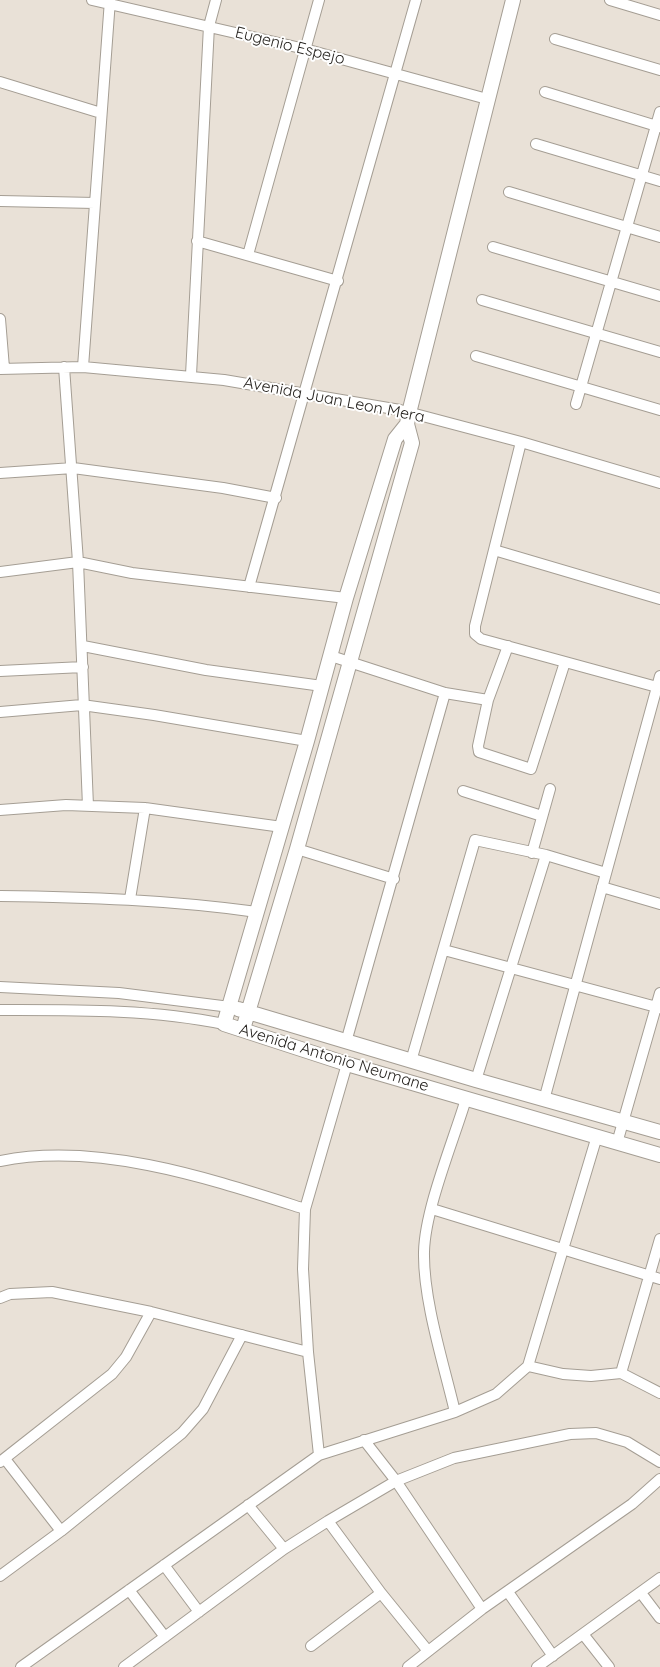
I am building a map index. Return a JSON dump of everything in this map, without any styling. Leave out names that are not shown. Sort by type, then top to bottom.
[{"type":"street","name":"Eugenio Espejo","points":[[92,0],[109,2],[305,49],[487,99]]},
{"type":"street","points":[[191,375],[209,26],[216,0]]},
{"type":"street","points":[[248,256],[319,0]]},
{"type":"street","points":[[249,587],[338,282],[416,0]]},
{"type":"street","points":[[224,1024],[307,741],[346,598],[395,439],[408,418],[513,0]]},
{"type":"street","points":[[610,0],[660,15]]},
{"type":"street","points":[[83,367],[109,2]]},
{"type":"street","points":[[555,39],[660,70]]},
{"type":"street","points":[[0,82],[100,113]]},
{"type":"street","points":[[545,92],[658,126]]},
{"type":"street","points":[[576,404],[658,126],[660,112]]},
{"type":"street","points":[[536,144],[660,181]]},
{"type":"street","points":[[509,192],[660,237]]},
{"type":"street","points":[[0,201],[95,203]]},
{"type":"street","points":[[198,241],[338,282]]},
{"type":"street","points":[[493,247],[660,296]]},
{"type":"street","points":[[482,300],[660,352]]},
{"type":"street","points":[[0,319],[2,369]]},
{"type":"street","points":[[476,356],[660,410]]},
{"type":"street","points":[[64,367],[73,468],[83,646],[82,705],[88,806]]},
{"type":"street","name":"Avenida Juan Leon Mera","points":[[2,369],[83,367],[191,375],[305,394],[521,442],[660,483]]},
{"type":"street","points":[[243,1030],[297,849],[412,443],[408,418]]},
{"type":"street","points":[[521,442],[475,626],[476,634],[481,639],[565,662],[657,694]]},
{"type":"street","points":[[0,473],[73,468],[276,498]]},
{"type":"street","points":[[494,550],[660,599]]},
{"type":"street","points":[[0,572],[78,562],[132,573],[346,598]]},
{"type":"street","points":[[83,646],[206,670],[322,686]]},
{"type":"street","points":[[508,646],[488,700],[478,746],[479,752],[531,769],[565,662]]},
{"type":"street","points":[[330,656],[445,693],[488,700]]},
{"type":"street","points":[[0,671],[83,667]]},
{"type":"street","points":[[544,1100],[657,694],[660,676]]},
{"type":"street","points":[[346,1042],[445,693]]},
{"type":"street","points":[[0,712],[82,705],[154,715],[307,741]]},
{"type":"street","points":[[532,853],[550,790]]},
{"type":"street","points":[[462,791],[542,816]]},
{"type":"street","points":[[0,810],[88,806],[144,808],[282,827]]},
{"type":"street","points":[[130,899],[144,808]]},
{"type":"street","points":[[411,1061],[475,840],[546,855],[606,873]]},
{"type":"street","points":[[297,849],[394,878]]},
{"type":"street","points":[[476,1080],[546,855]]},
{"type":"street","points":[[602,887],[660,904]]},
{"type":"street","points":[[0,896],[130,899],[204,905],[257,912]]},
{"type":"street","points":[[444,950],[658,1008]]},
{"type":"street","name":"Avenida Antonio Neumane","points":[[0,987],[119,993],[230,1007],[623,1123],[660,1132]]},
{"type":"street","points":[[617,1142],[658,1008],[660,993]]},
{"type":"street","name":"Avenida Antonio Neumane","points":[[0,1010],[86,1010],[190,1017],[224,1024],[347,1064],[660,1155]]},
{"type":"street","points":[[320,1455],[308,1352],[303,1270],[305,1209],[347,1064]]},
{"type":"street","points":[[455,1412],[426,1283],[424,1250],[432,1209],[466,1099]]},
{"type":"street","points":[[21,1667],[320,1455],[455,1412],[496,1394],[528,1366],[597,1136]]},
{"type":"street","points":[[0,1161],[14,1158],[94,1156],[207,1178],[305,1209]]},
{"type":"street","points":[[432,1209],[660,1279]]},
{"type":"street","points":[[621,1373],[660,1239]]},
{"type":"street","points":[[0,1298],[10,1294],[52,1292],[151,1312],[308,1352]]},
{"type":"street","points":[[61,1530],[2,1460],[112,1374],[126,1357],[151,1312]]},
{"type":"street","points":[[0,1576],[61,1530],[182,1433],[203,1409],[242,1335]]},
{"type":"street","points":[[528,1366],[563,1374],[591,1376],[621,1373],[660,1393]]},
{"type":"street","points":[[124,1667],[284,1549],[328,1521],[396,1481],[454,1458],[570,1434],[596,1433],[627,1442],[660,1462]]},
{"type":"street","points":[[364,1440],[396,1481],[482,1609]]},
{"type":"street","points":[[408,1667],[482,1609],[632,1504],[660,1479]]},
{"type":"street","points":[[248,1505],[284,1549]]},
{"type":"street","points":[[328,1521],[428,1651]]},
{"type":"street","points":[[164,1565],[199,1612]]},
{"type":"street","points":[[537,1667],[660,1578]]},
{"type":"street","points":[[129,1590],[165,1637]]},
{"type":"street","points":[[508,1592],[553,1656]]},
{"type":"street","points":[[311,1646],[382,1593]]},
{"type":"street","points":[[641,1593],[660,1618]]},
{"type":"street","points":[[583,1634],[609,1667]]}]
